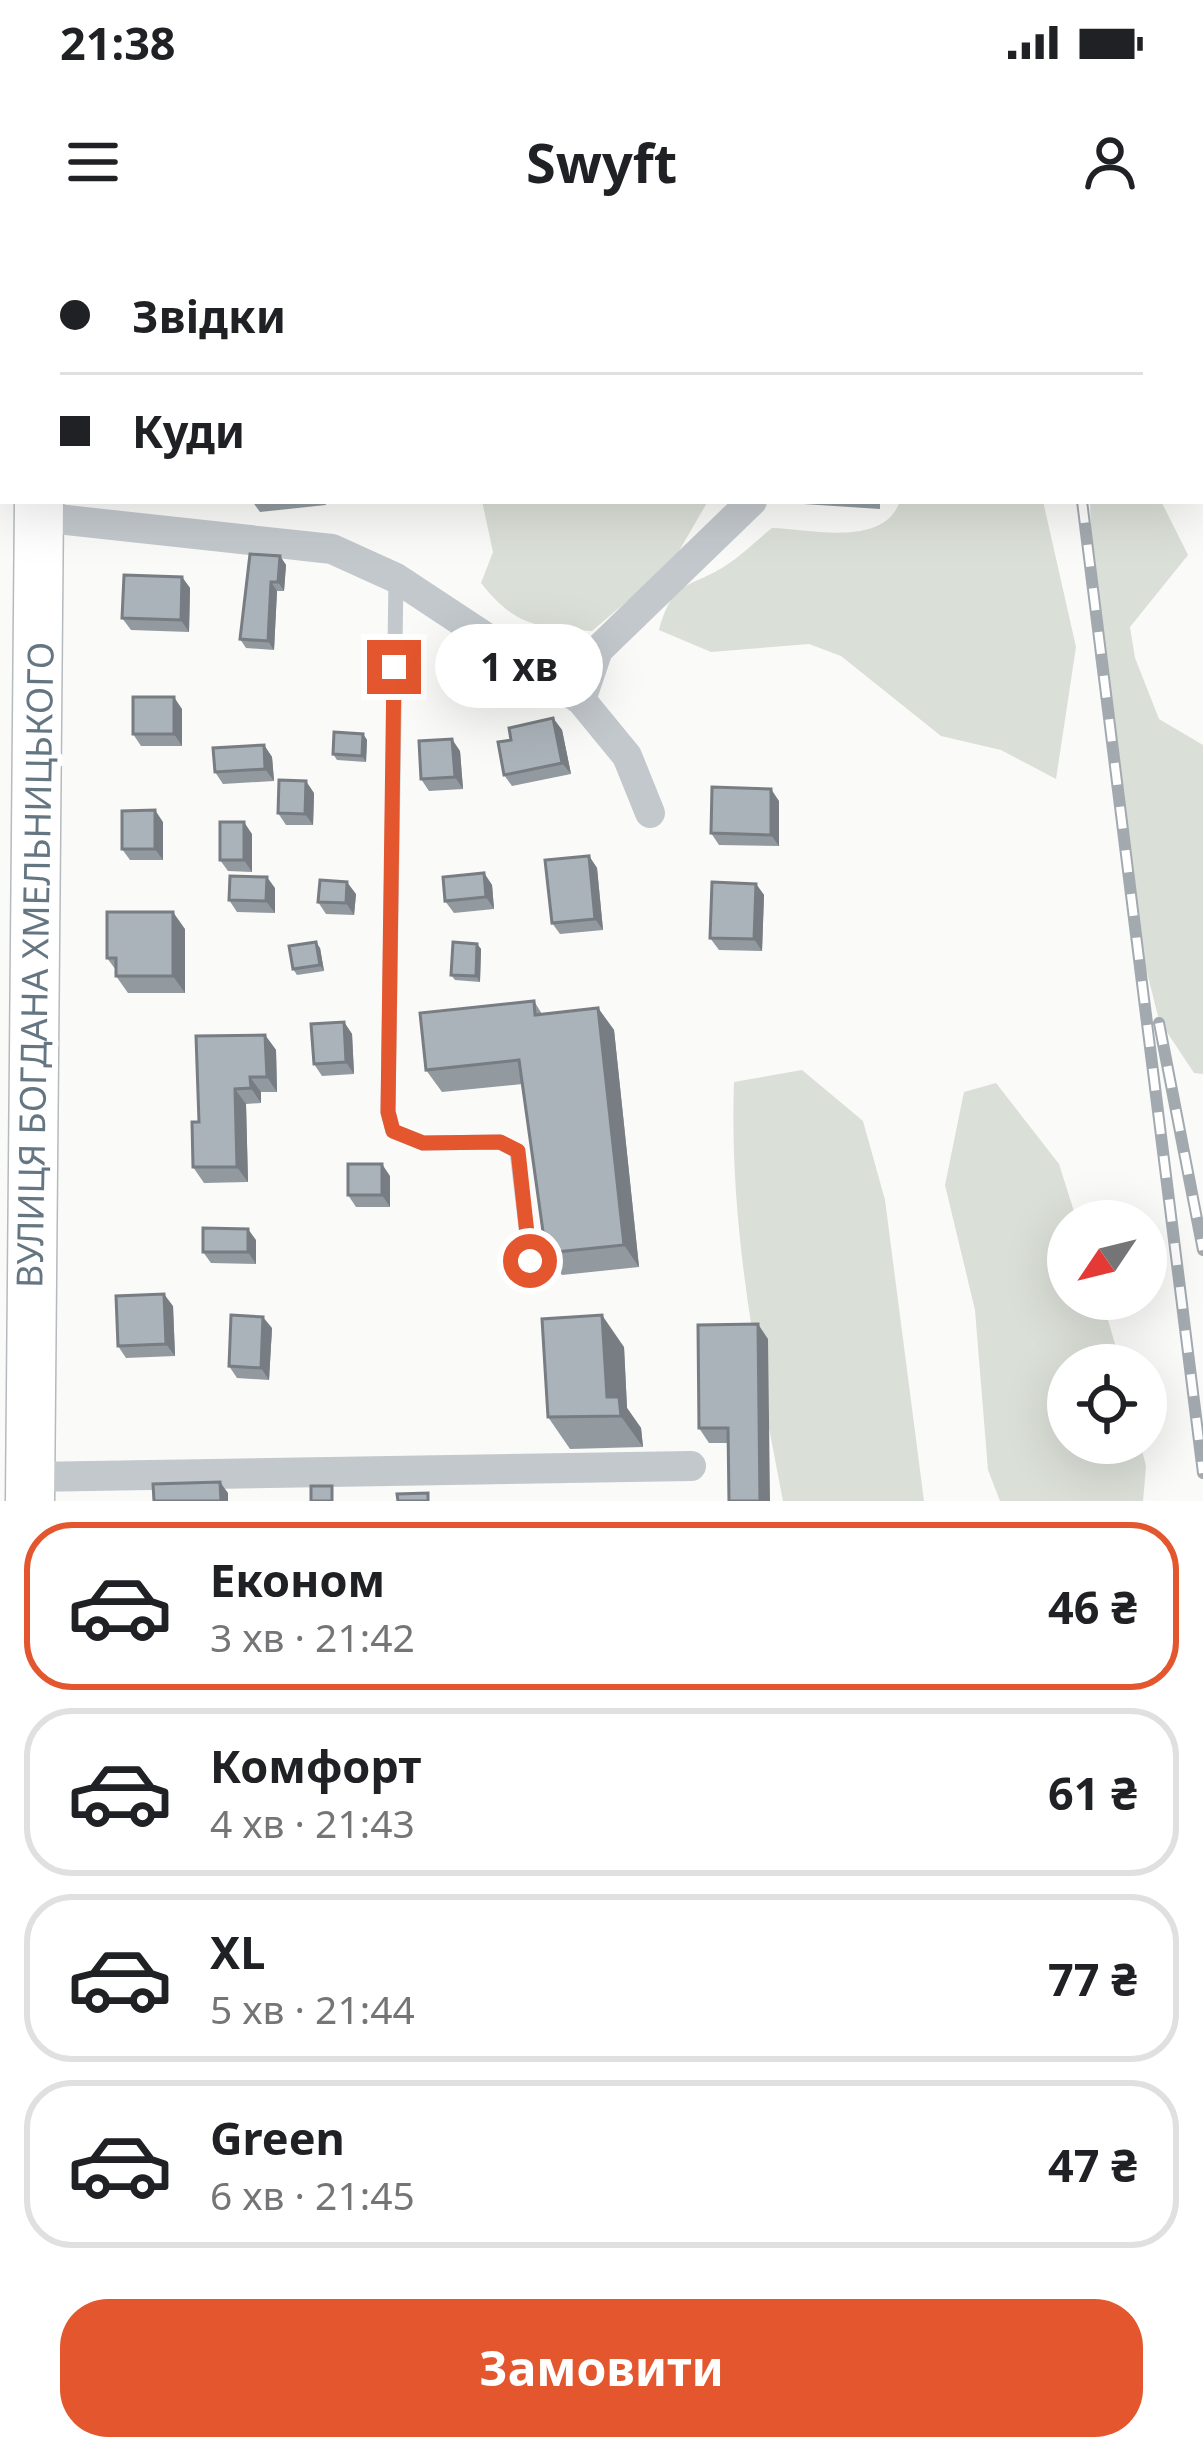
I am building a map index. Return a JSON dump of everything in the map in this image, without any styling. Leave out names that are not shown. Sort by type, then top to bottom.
[{"type":"main road","name":"ВУЛИЦЯ БОГДАНА ХМЕЛЬНИЦЬКОГО","points":[[30,1489],[39,509]]},
{"type":"street","points":[[580,700],[598,650],[749,504]]},
{"type":"street","points":[[39,509],[332,549],[396,578],[580,700],[627,756],[650,813]]},
{"type":"street","points":[[30,1489],[691,1466]]},
{"type":"lane","points":[[396,578],[388,1112],[393,1131],[423,1143],[500,1142],[518,1151],[530,1261]]},
{"type":"shaded area","points":[[483,504],[706,504],[672,563],[592,631],[530,622],[506,609],[481,583],[493,552]]},
{"type":"shaded area","points":[[898,504],[1044,504],[1076,647],[1056,779],[1001,750],[941,736],[841,656],[809,644],[711,652],[659,630],[676,593],[725,566],[772,528],[845,532],[879,525]]},
{"type":"shaded area","points":[[1090,504],[1162,504],[1188,555],[1130,627],[1135,658],[1159,719],[1203,745],[1203,1074],[1194,1073],[1159,1020],[1129,901],[1095,655]]},
{"type":"shaded area","points":[[802,1070],[863,1121],[885,1200],[924,1501],[783,1501],[740,1241],[734,1082]]},
{"type":"shaded area","points":[[996,1083],[1059,1164],[1070,1200],[1047,1200],[1047,1320],[1108,1320],[1115,1344],[1047,1344],[1047,1464],[1145,1464],[1143,1501],[1000,1501],[988,1470],[975,1310],[945,1185],[964,1092]]},
{"type":"building","points":[[250,554],[280,556],[278,582],[271,582],[268,641],[240,639]]},
{"type":"building","points":[[124,575],[182,577],[181,620],[122,618]]},
{"type":"building","points":[[133,697],[174,697],[174,734],[133,734]]},
{"type":"building","points":[[553,718],[562,763],[504,775],[498,742],[511,740],[509,728]]},
{"type":"building","points":[[334,732],[363,734],[362,756],[333,754]]},
{"type":"building","points":[[452,739],[455,777],[421,779],[419,741]]},
{"type":"building","points":[[264,745],[265,769],[215,772],[213,748]]},
{"type":"building","points":[[279,780],[306,781],[305,814],[278,813]]},
{"type":"building","points":[[712,787],[771,789],[771,835],[711,833]]},
{"type":"building","points":[[155,810],[155,849],[122,849],[122,811]]},
{"type":"building","points":[[220,822],[244,822],[244,860],[220,860]]},
{"type":"building","points":[[589,856],[595,919],[552,923],[545,860]]},
{"type":"building","points":[[484,873],[486,897],[445,901],[443,877]]},
{"type":"building","points":[[230,876],[267,877],[266,901],[229,900]]},
{"type":"building","points":[[320,880],[347,882],[346,903],[318,902]]},
{"type":"building","points":[[712,882],[756,884],[754,939],[710,938]]},
{"type":"building","points":[[107,912],[173,912],[173,976],[116,976],[116,958],[107,958]]},
{"type":"building","points":[[316,942],[320,965],[293,969],[289,946]]},
{"type":"building","points":[[453,942],[477,944],[476,976],[451,975]]},
{"type":"building","points":[[534,1001],[535,1015],[598,1008],[624,1245],[546,1253],[519,1060],[426,1070],[420,1013]]},
{"type":"building","points":[[344,1022],[346,1062],[314,1064],[311,1024]]},
{"type":"building","points":[[265,1035],[267,1077],[250,1077],[251,1088],[235,1089],[237,1167],[193,1167],[192,1122],[199,1122],[196,1036]]},
{"type":"building","points":[[348,1164],[382,1164],[382,1195],[348,1195]]},
{"type":"building","points":[[203,1228],[248,1229],[248,1252],[203,1252]]},
{"type":"building","points":[[164,1294],[166,1344],[118,1346],[116,1296]]},
{"type":"building","points":[[231,1315],[263,1317],[261,1368],[229,1366]]},
{"type":"building","points":[[602,1315],[607,1397],[619,1397],[621,1416],[548,1417],[542,1319]]},
{"type":"building","points":[[758,1324],[760,1501],[729,1501],[728,1428],[699,1428],[698,1325]]},
{"type":"building","points":[[220,1482],[221,1501],[154,1501],[153,1484]]},
{"type":"building","points":[[311,1486],[332,1486],[332,1501],[311,1501]]},
{"type":"building","points":[[428,1493],[428,1501],[398,1501],[397,1494]]},
{"type":"railway","points":[[1082,504],[1203,1473]]},
{"type":"railway","points":[[1159,1023],[1203,1250]]},
{"type":"route","points":[[394,667],[388,1112],[393,1131],[423,1143],[500,1142],[518,1151],[530,1261]]}]
